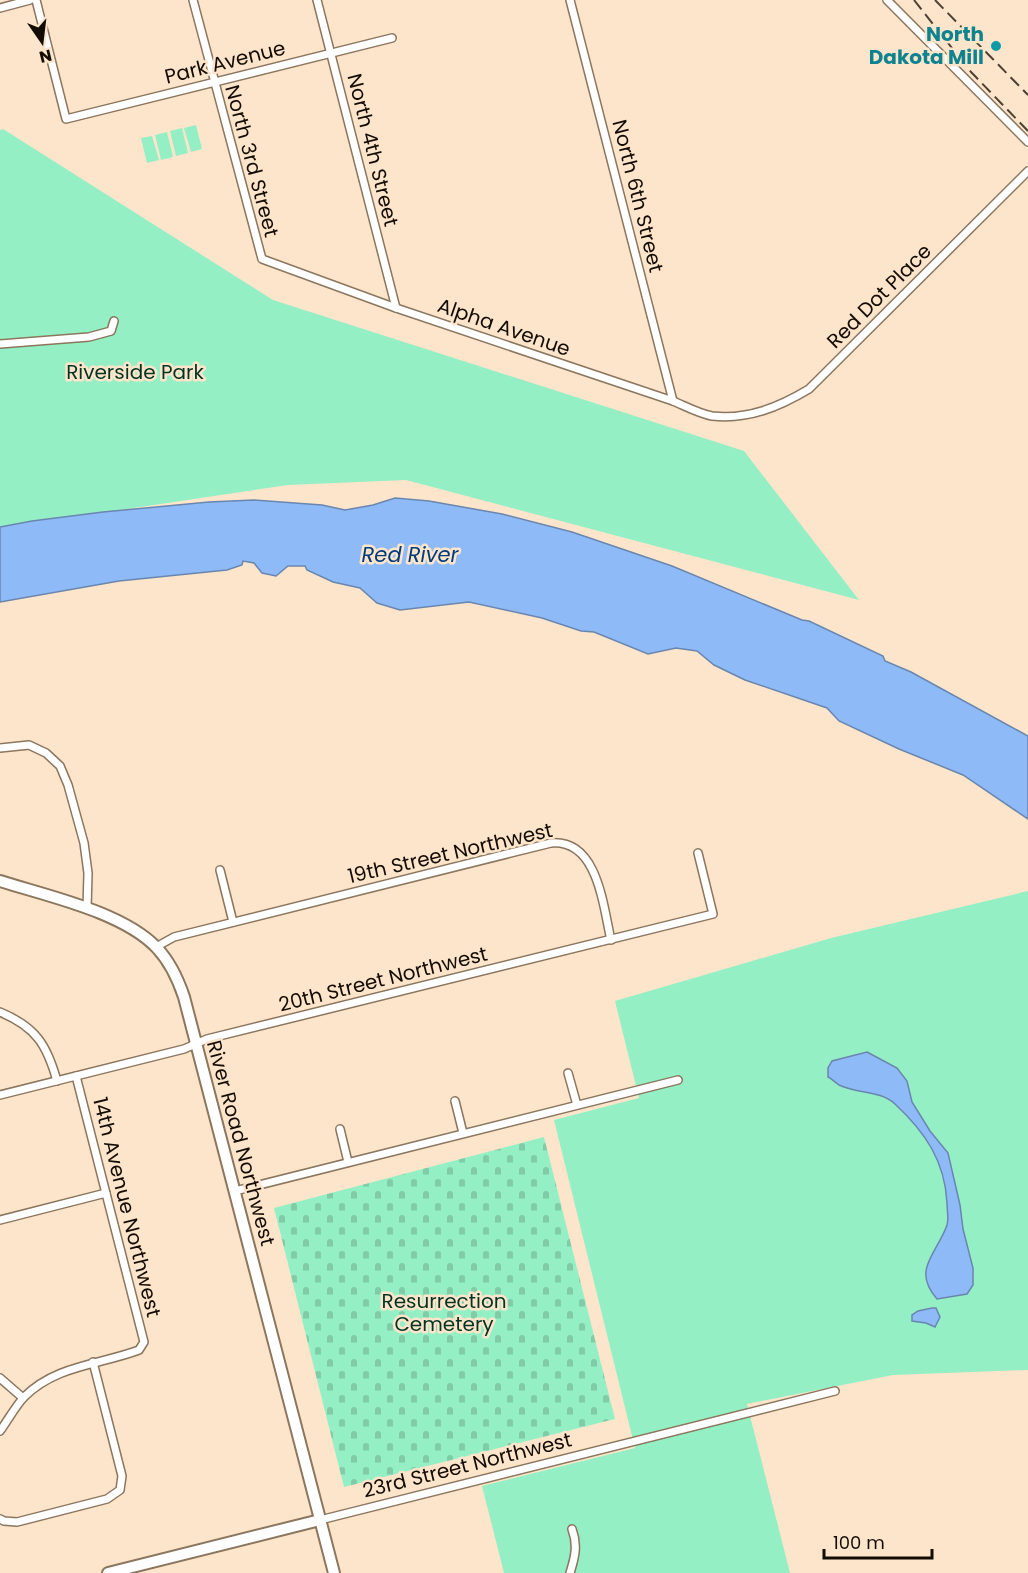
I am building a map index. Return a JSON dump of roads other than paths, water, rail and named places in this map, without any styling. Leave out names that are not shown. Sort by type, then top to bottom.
[{"type":"street","points":[[0,8],[30,0]]},
{"type":"street","name":"Park Avenue","points":[[36,0],[66,119],[392,38]]},
{"type":"street","name":"North 3rd Street","points":[[193,0],[262,259]]},
{"type":"street","name":"North 4th Street","points":[[317,0],[396,308]]},
{"type":"street","name":"North 6th Street","points":[[570,0],[673,401]]},
{"type":"street","points":[[887,0],[1028,142]]},
{"type":"street","name":"Red Dot Place","points":[[737,416],[771,410],[809,389],[1028,171]]},
{"type":"street","name":"Alpha Avenue","points":[[262,259],[396,308],[673,401],[710,416],[737,416]]},
{"type":"street","points":[[0,344],[89,337],[111,331],[114,321]]},
{"type":"street","points":[[0,748],[29,745],[46,753],[60,766],[68,785],[84,843],[88,873],[87,909]]},
{"type":"street","name":"19th Street Northwest","points":[[156,947],[167,939],[561,842],[574,847],[589,861],[611,940]]},
{"type":"street","name":"20th Street Northwest","points":[[0,1095],[184,1049],[207,1039],[713,914],[698,853]]},
{"type":"street","points":[[220,870],[233,922]]},
{"type":"street","name":"River Road Northwest","points":[[0,881],[87,909],[123,924],[156,947],[171,968],[181,988],[334,1573]]},
{"type":"street","points":[[0,1012],[23,1024],[39,1037],[47,1051],[57,1081]]},
{"type":"street","points":[[568,1073],[577,1105]]},
{"type":"street","name":"14th Avenue Northwest","points":[[76,1076],[143,1334],[143,1345],[135,1352],[93,1362]]},
{"type":"street","points":[[235,1191],[678,1080]]},
{"type":"street","points":[[455,1101],[463,1133]]},
{"type":"street","points":[[340,1129],[348,1162]]},
{"type":"street","points":[[0,1220],[106,1193]]},
{"type":"street","points":[[0,1431],[23,1398],[53,1376],[93,1362],[122,1476],[120,1490],[107,1499],[17,1522],[0,1519]]},
{"type":"street","points":[[0,1378],[23,1398]]},
{"type":"street","name":"23rd Street Northwest","points":[[108,1573],[835,1391]]},
{"type":"street","points":[[570,1573],[576,1549],[572,1529]]},
{"type":"water","name":"Red River","points":[[395,498],[429,501],[502,514],[572,532],[672,566],[809,621],[883,656],[885,661],[911,672],[1028,736],[1028,819],[963,775],[839,721],[827,708],[745,680],[714,665],[697,651],[676,648],[648,654],[594,632],[581,631],[542,618],[469,602],[400,610],[377,603],[360,588],[333,582],[307,570],[305,566],[288,566],[276,576],[262,573],[254,563],[243,561],[242,565],[227,570],[119,581],[0,602],[0,527],[103,512],[209,502],[254,500],[322,505],[345,510]]},
{"type":"water","points":[[867,1052],[897,1068],[907,1081],[912,1102],[930,1131],[948,1153],[973,1268],[973,1285],[967,1294],[937,1299],[926,1279],[928,1262],[943,1235],[948,1217],[942,1174],[932,1148],[895,1104],[882,1096],[846,1088],[828,1077],[828,1068],[832,1061]]},
{"type":"water","points":[[936,1308],[940,1317],[935,1327],[912,1321],[912,1315],[918,1311]]},
{"type":"railway","points":[[914,0],[971,72],[1028,131]]},
{"type":"railway","points":[[935,0],[1028,95]]},
{"type":"place","name":"North Dakota Mill","points":[[996,46]]},
{"type":"park label","name":"Riverside Park","points":[[135,372]]},
{"type":"park label","name":"Resurrection Cemetery","points":[[444,1312]]}]
